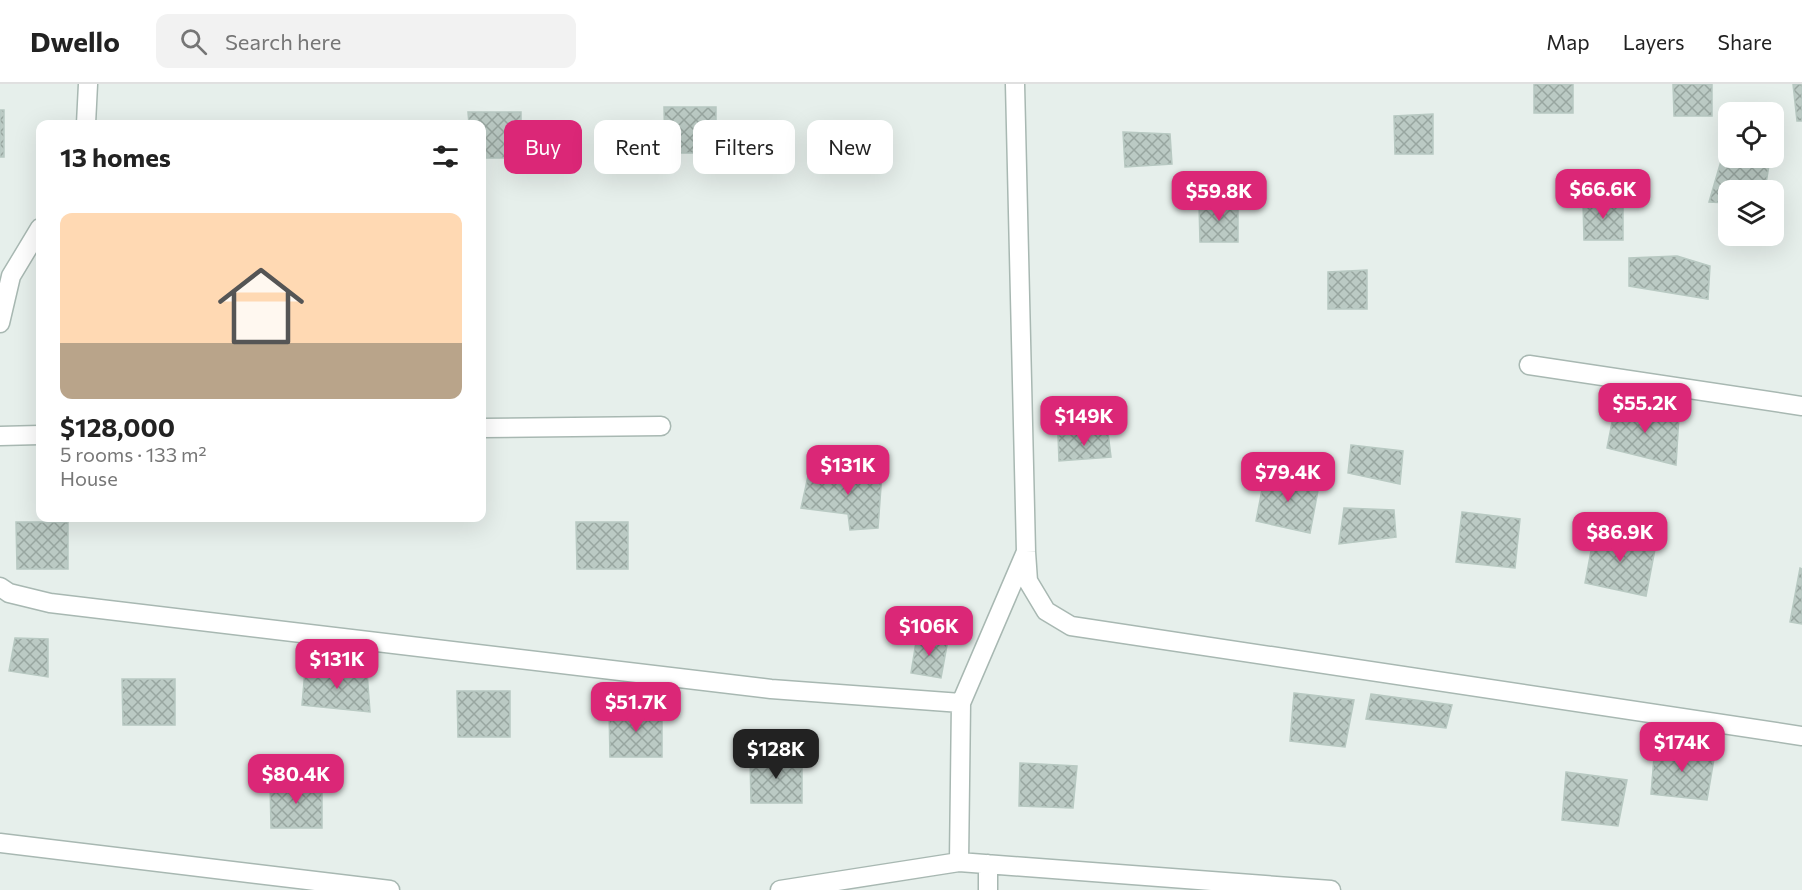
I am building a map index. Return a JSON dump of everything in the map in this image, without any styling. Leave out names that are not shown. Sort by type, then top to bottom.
[{"type":"street","points":[[86,120],[88,84]]},
{"type":"street","points":[[1015,84],[1026,552],[1028,581],[1046,611],[1071,626],[1802,736]]},
{"type":"street","points":[[0,323],[11,276],[36,235]]},
{"type":"street","points":[[1529,365],[1802,406]]},
{"type":"street","points":[[486,428],[661,426]]},
{"type":"street","points":[[0,436],[36,435]]},
{"type":"street","points":[[958,862],[961,703],[1026,552]]},
{"type":"street","points":[[0,587],[9,593],[62,604],[771,689],[961,703]]},
{"type":"street","points":[[0,843],[390,890]]},
{"type":"street","points":[[780,890],[958,862],[1331,890]]},
{"type":"street","points":[[987,890],[988,864]]},
{"type":"building","points":[[1534,84],[1573,84],[1573,113],[1534,113]]},
{"type":"building","points":[[1673,84],[1712,84],[1712,116],[1674,116]]},
{"type":"building","points":[[1793,84],[1802,84],[1802,121],[1797,121]]},
{"type":"building","points":[[664,107],[716,107],[716,120],[693,120],[693,153],[681,153],[681,120],[664,120]]},
{"type":"building","points":[[0,110],[4,110],[4,157],[0,157]]},
{"type":"building","points":[[468,112],[521,112],[521,120],[504,120],[504,158],[486,158],[486,120],[469,120]]},
{"type":"building","points":[[1433,114],[1433,154],[1395,154],[1394,116]]},
{"type":"building","points":[[1123,132],[1170,134],[1172,164],[1125,167]]},
{"type":"building","points":[[1719,168],[1769,168],[1767,180],[1718,180],[1718,202],[1709,202]]},
{"type":"building","points":[[1623,200],[1623,240],[1584,240],[1583,202]]},
{"type":"building","points":[[1238,202],[1238,242],[1200,242],[1199,204]]},
{"type":"building","points":[[1677,256],[1710,266],[1708,299],[1629,286],[1629,258]]},
{"type":"building","points":[[1367,270],[1367,309],[1328,309],[1328,272]]},
{"type":"building","points":[[1615,407],[1679,416],[1676,465],[1607,448]]},
{"type":"building","points":[[1108,433],[1111,457],[1059,461],[1058,435]]},
{"type":"building","points":[[1351,445],[1403,451],[1400,484],[1348,473]]},
{"type":"building","points":[[870,459],[883,459],[878,528],[850,530],[848,514],[801,508],[808,476],[863,480]]},
{"type":"building","points":[[1265,474],[1319,485],[1310,533],[1256,521]]},
{"type":"building","points":[[1344,508],[1394,510],[1396,537],[1339,544]]},
{"type":"building","points":[[1462,512],[1520,519],[1515,568],[1456,562]]},
{"type":"building","points":[[16,522],[68,522],[68,569],[17,569]]},
{"type":"building","points":[[576,522],[628,522],[628,569],[577,569]]},
{"type":"building","points":[[1595,530],[1656,544],[1646,596],[1585,583]]},
{"type":"building","points":[[1800,568],[1802,569],[1802,624],[1790,622]]},
{"type":"building","points":[[917,636],[948,640],[941,678],[911,673]]},
{"type":"building","points":[[15,638],[48,639],[48,677],[9,671]]},
{"type":"building","points":[[305,670],[367,672],[370,712],[302,705]]},
{"type":"building","points":[[122,679],[175,679],[175,725],[123,725]]},
{"type":"building","points":[[457,691],[510,691],[510,737],[458,737]]},
{"type":"building","points":[[1294,693],[1354,700],[1345,747],[1290,741]]},
{"type":"building","points":[[1371,694],[1452,705],[1446,728],[1366,719]]},
{"type":"building","points":[[609,710],[662,710],[662,757],[610,757]]},
{"type":"building","points":[[1655,745],[1715,753],[1707,800],[1651,794]]},
{"type":"building","points":[[750,757],[802,757],[802,803],[751,803]]},
{"type":"building","points":[[1020,763],[1077,766],[1073,808],[1019,806]]},
{"type":"building","points":[[1566,772],[1627,780],[1618,826],[1562,820]]},
{"type":"building","points":[[270,782],[322,782],[322,828],[271,828]]}]
